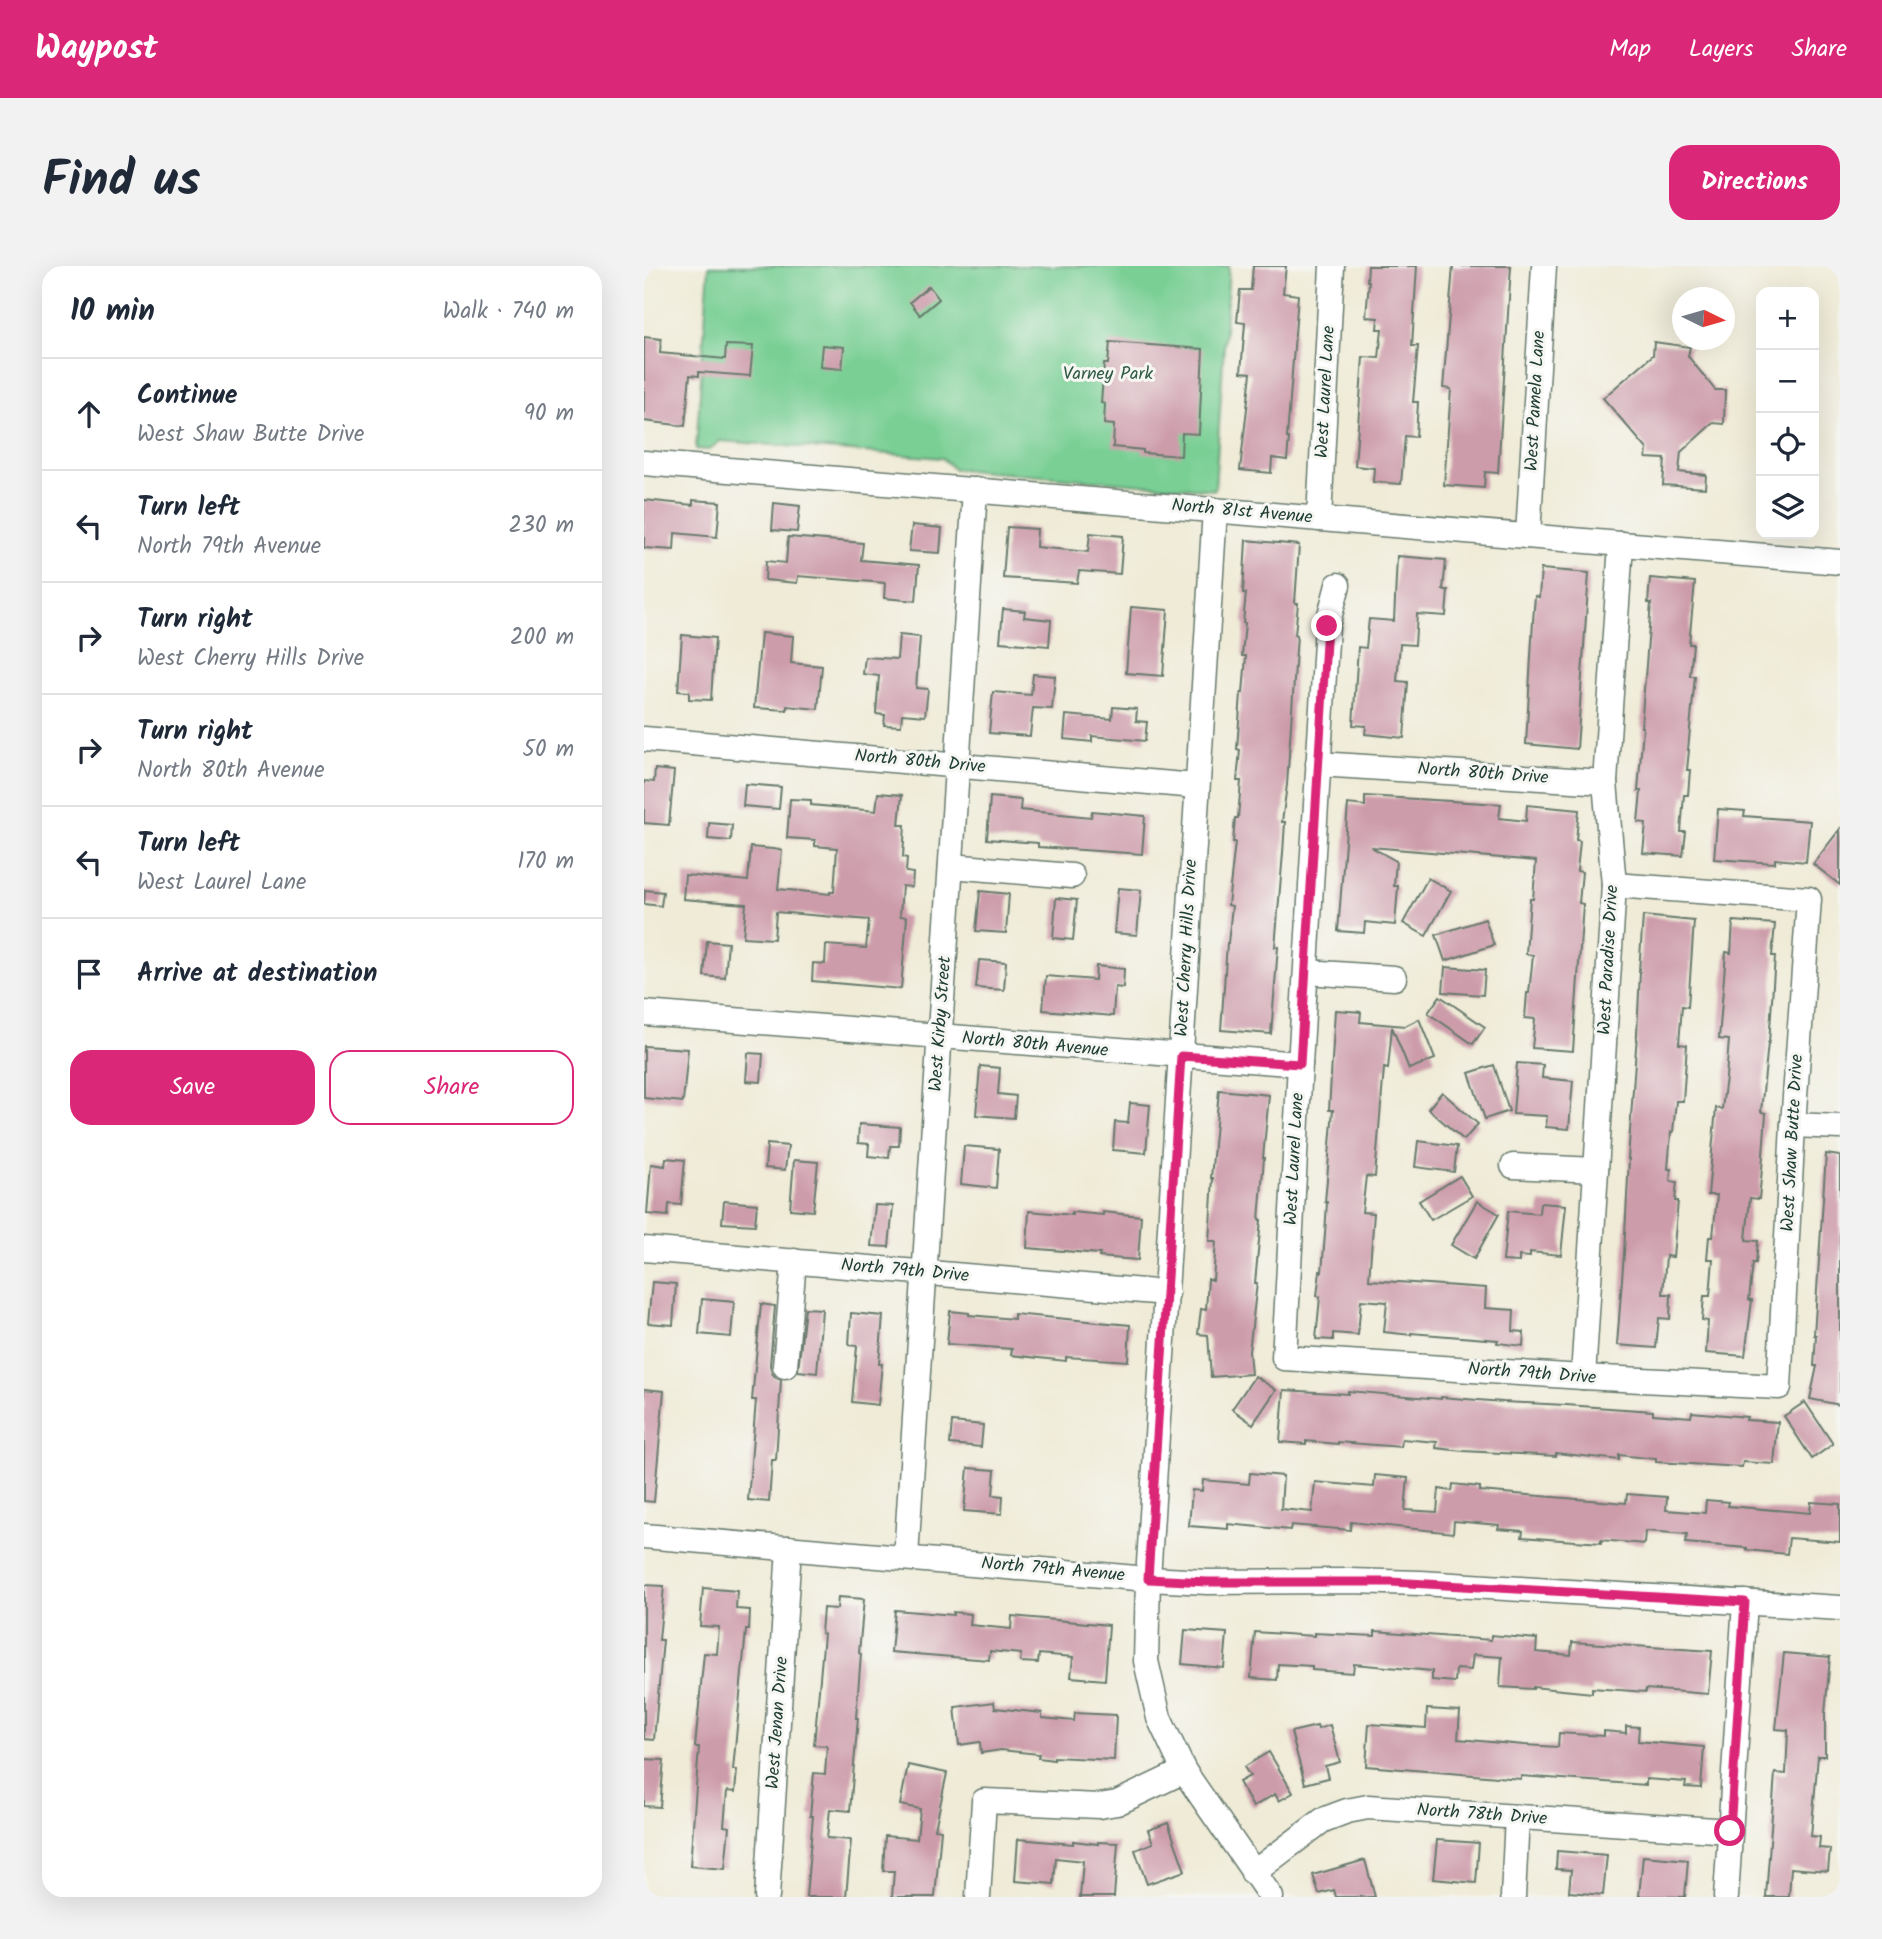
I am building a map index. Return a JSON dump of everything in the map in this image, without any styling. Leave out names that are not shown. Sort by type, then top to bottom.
[{"type":"street","name":"West Laurel Lane","points":[[1319,519],[1332,266]]},
{"type":"street","name":"West Pamela Lane","points":[[1528,536],[1544,266]]},
{"type":"street","name":"North 81st Avenue","points":[[644,463],[1840,562]]},
{"type":"street","name":"West Kirby Street","points":[[906,1557],[975,490]]},
{"type":"street","name":"West Cherry Hills Drive","points":[[1215,510],[1148,1579],[1146,1661],[1159,1718],[1184,1771],[1271,1897]]},
{"type":"street","name":"West Paradise Drive","points":[[1583,1377],[1614,885],[1605,782],[1621,544]]},
{"type":"street","name":"West Laurel Lane","points":[[1284,1359],[1327,626],[1339,584]]},
{"type":"street","name":"North 80th Drive","points":[[644,739],[1196,786]]},
{"type":"street","name":"North 80th Drive","points":[[1318,764],[1605,782]]},
{"type":"street","points":[[951,866],[1072,876]]},
{"type":"street","name":"West Shaw Butte Drive","points":[[1614,885],[1809,899],[1793,1125],[1779,1387]]},
{"type":"street","points":[[1307,972],[1394,978]]},
{"type":"street","name":"North 80th Avenue","points":[[644,1013],[1300,1064]]},
{"type":"street","points":[[1793,1125],[1840,1127]]},
{"type":"street","points":[[1513,1166],[1596,1170]]},
{"type":"street","name":"North 79th Drive","points":[[644,1249],[1167,1293]]},
{"type":"street","points":[[785,1366],[794,1261]]},
{"type":"street","name":"North 79th Drive","points":[[1284,1359],[1779,1387]]},
{"type":"street","name":"North 79th Avenue","points":[[644,1536],[1148,1579],[1207,1582],[1411,1583],[1840,1608]]},
{"type":"street","name":"West Jenan Drive","points":[[767,1897],[789,1548]]},
{"type":"street","points":[[1726,1897],[1745,1602]]},
{"type":"street","points":[[978,1897],[984,1801],[1100,1806],[1117,1803],[1184,1771]]},
{"type":"street","name":"North 78th Drive","points":[[1254,1873],[1323,1820],[1368,1807],[1730,1831]]},
{"type":"street","points":[[1513,1897],[1517,1817]]},
{"type":"green space","name":"Varney Park","points":[[709,266],[1229,266],[1215,490],[954,469],[942,458],[720,441],[709,450],[696,449]]},
{"type":"building","points":[[1253,266],[1286,266],[1283,293],[1298,295],[1287,460],[1272,458],[1271,473],[1240,470],[1251,373],[1241,372],[1245,323],[1237,322],[1240,290],[1251,290]]},
{"type":"building","points":[[1368,266],[1417,266],[1412,346],[1418,346],[1413,402],[1418,402],[1416,437],[1405,436],[1401,484],[1373,482],[1374,468],[1355,466],[1363,357],[1379,358],[1382,329],[1377,329],[1378,318],[1366,317]]},
{"type":"building","points":[[1453,266],[1511,266],[1498,473],[1485,472],[1484,488],[1444,485],[1451,389],[1443,388]]},
{"type":"building","points":[[929,286],[939,299],[920,315],[910,302]]},
{"type":"building","points":[[644,337],[661,339],[660,353],[725,359],[726,345],[753,346],[750,376],[699,372],[699,376],[690,375],[685,426],[644,421]]},
{"type":"building","points":[[1110,342],[1203,349],[1199,434],[1182,433],[1181,456],[1113,447],[1114,425],[1104,424],[1105,404],[1101,403],[1104,364],[1108,364]]},
{"type":"building","points":[[1654,342],[1672,344],[1672,350],[1689,350],[1688,356],[1715,390],[1725,390],[1724,424],[1713,423],[1681,452],[1679,472],[1706,475],[1705,488],[1663,485],[1665,459],[1646,458],[1647,449],[1603,398],[1653,355]]},
{"type":"building","points":[[822,345],[844,347],[842,369],[820,367]]},
{"type":"building","points":[[644,500],[693,505],[693,500],[720,502],[717,537],[675,533],[674,550],[644,548]]},
{"type":"building","points":[[774,503],[800,506],[797,532],[772,530]]},
{"type":"building","points":[[912,525],[942,528],[940,553],[909,551]]},
{"type":"building","points":[[1007,527],[1037,529],[1036,547],[1088,552],[1090,533],[1123,536],[1120,574],[1079,571],[1077,583],[1003,578]]},
{"type":"building","points":[[788,537],[863,543],[861,560],[919,565],[916,601],[884,598],[885,583],[798,576],[797,583],[765,580],[766,561],[786,563]]},
{"type":"building","points":[[1246,540],[1299,545],[1295,603],[1298,603],[1297,635],[1282,822],[1285,822],[1271,1034],[1221,1030],[1232,906],[1228,905],[1233,842],[1241,781],[1237,781],[1240,750],[1237,749],[1246,656],[1242,656]]},
{"type":"building","points":[[1397,556],[1446,560],[1443,590],[1448,590],[1446,616],[1417,614],[1415,645],[1400,644],[1397,681],[1408,682],[1404,738],[1365,734],[1366,726],[1353,725],[1358,647],[1366,648],[1369,619],[1394,621]]},
{"type":"building","points":[[1541,569],[1589,573],[1577,749],[1526,744],[1535,596],[1539,597]]},
{"type":"building","points":[[1650,578],[1695,582],[1689,644],[1693,644],[1690,676],[1695,676],[1688,750],[1688,795],[1684,795],[1681,832],[1686,832],[1683,856],[1643,853],[1646,823],[1638,822],[1641,727],[1651,603],[1648,603]]},
{"type":"building","points":[[1131,607],[1168,610],[1163,676],[1126,673]]},
{"type":"building","points":[[1003,609],[1025,611],[1024,617],[1051,620],[1049,646],[1000,642]]},
{"type":"building","points":[[761,633],[793,636],[791,663],[822,666],[818,709],[787,706],[787,710],[754,708]]},
{"type":"building","points":[[682,635],[715,638],[711,700],[689,699],[689,692],[678,691]]},
{"type":"building","points":[[899,635],[920,637],[916,688],[928,689],[925,716],[902,714],[901,726],[884,725],[885,715],[876,714],[879,676],[863,674],[865,657],[897,659]]},
{"type":"building","points":[[1033,674],[1055,676],[1052,709],[1033,708],[1030,736],[989,733],[993,692],[1031,695]]},
{"type":"building","points":[[1113,707],[1137,709],[1136,721],[1147,722],[1145,741],[1092,736],[1092,742],[1064,739],[1066,715],[1112,719]]},
{"type":"building","points":[[655,769],[674,771],[669,825],[644,823],[644,781],[654,782]]},
{"type":"building","points":[[745,784],[781,787],[779,809],[743,806]]},
{"type":"building","points":[[878,793],[902,795],[899,825],[905,825],[903,857],[907,858],[906,872],[913,873],[912,887],[902,886],[900,916],[907,917],[901,989],[812,981],[813,963],[825,964],[826,945],[866,948],[869,920],[776,912],[774,939],[743,937],[746,904],[683,899],[685,875],[748,881],[751,847],[782,850],[778,889],[830,894],[834,892],[837,848],[815,846],[815,840],[787,838],[790,799],[811,800],[811,805],[876,811]]},
{"type":"building","points":[[1365,796],[1501,804],[1499,818],[1526,821],[1527,805],[1579,810],[1577,871],[1582,872],[1579,903],[1583,904],[1573,1051],[1532,1048],[1535,1019],[1525,1018],[1533,955],[1526,954],[1536,861],[1371,847],[1396,861],[1394,886],[1398,886],[1395,925],[1365,922],[1364,933],[1338,931],[1348,804],[1365,806]]},
{"type":"building","points":[[990,797],[1021,800],[1020,810],[1091,817],[1092,811],[1145,816],[1142,854],[1038,847],[1038,843],[987,839]]},
{"type":"building","points":[[1718,809],[1745,811],[1744,816],[1810,821],[1806,862],[1714,859]]},
{"type":"building","points":[[709,823],[732,825],[731,841],[708,839]]},
{"type":"building","points":[[1840,829],[1840,885],[1813,864]]},
{"type":"building","points":[[1428,878],[1451,891],[1426,936],[1403,923]]},
{"type":"building","points":[[1118,888],[1141,890],[1137,935],[1114,933]]},
{"type":"building","points":[[645,890],[663,892],[661,906],[644,904]]},
{"type":"building","points":[[980,891],[1009,894],[1006,933],[976,931]]},
{"type":"building","points":[[1056,898],[1077,900],[1073,940],[1053,938]]},
{"type":"building","points":[[1643,916],[1694,921],[1688,1007],[1682,1006],[1679,1044],[1687,1045],[1683,1101],[1676,1101],[1668,1169],[1671,1169],[1670,1181],[1677,1182],[1675,1201],[1678,1201],[1673,1257],[1666,1256],[1663,1294],[1671,1294],[1670,1319],[1659,1318],[1656,1348],[1617,1345]]},
{"type":"building","points":[[1485,919],[1494,945],[1445,961],[1436,935]]},
{"type":"building","points":[[1733,921],[1775,924],[1769,1043],[1761,1112],[1766,1113],[1762,1169],[1759,1199],[1750,1198],[1746,1240],[1758,1241],[1756,1263],[1753,1263],[1749,1300],[1752,1300],[1745,1356],[1706,1353],[1708,1321],[1702,1320],[1704,1296],[1710,1296],[1713,1259],[1707,1259],[1709,1237],[1713,1237],[1717,1195],[1708,1195],[1716,1108],[1722,1109],[1726,1077],[1729,1040],[1719,1039],[1726,952],[1731,953]]},
{"type":"building","points":[[707,941],[728,943],[725,978],[704,976]]},
{"type":"building","points":[[979,960],[1006,962],[1004,990],[976,988]]},
{"type":"building","points":[[1096,966],[1124,969],[1123,988],[1115,987],[1113,1016],[1043,1010],[1046,976],[1095,980]]},
{"type":"building","points":[[1445,967],[1485,970],[1483,995],[1443,992]]},
{"type":"building","points":[[1440,996],[1485,1027],[1473,1044],[1428,1013]]},
{"type":"building","points":[[1335,1010],[1361,1012],[1360,1022],[1405,1026],[1419,1019],[1435,1059],[1409,1069],[1392,1027],[1388,1069],[1384,1068],[1375,1177],[1366,1176],[1362,1212],[1374,1213],[1369,1280],[1486,1288],[1485,1308],[1514,1310],[1513,1331],[1524,1332],[1523,1346],[1497,1343],[1498,1340],[1384,1332],[1387,1302],[1361,1300],[1358,1335],[1333,1333],[1333,1340],[1316,1339],[1320,1297],[1317,1296],[1320,1271],[1322,1272],[1333,1110],[1329,1110]]},
{"type":"building","points":[[644,1046],[688,1049],[683,1102],[644,1098]]},
{"type":"building","points":[[748,1053],[763,1054],[761,1082],[746,1081]]},
{"type":"building","points":[[1517,1063],[1543,1065],[1542,1078],[1573,1081],[1569,1129],[1546,1127],[1547,1116],[1513,1114]]},
{"type":"building","points":[[1494,1065],[1509,1111],[1485,1119],[1469,1073]]},
{"type":"building","points":[[980,1066],[1000,1068],[998,1094],[1016,1096],[1014,1118],[976,1115]]},
{"type":"building","points":[[1219,1090],[1269,1095],[1257,1283],[1249,1352],[1251,1374],[1211,1377],[1208,1335],[1198,1334],[1201,1309],[1206,1310],[1208,1279],[1213,1280],[1216,1241],[1209,1241],[1211,1178]]},
{"type":"building","points":[[1442,1092],[1478,1124],[1464,1140],[1428,1109]]},
{"type":"building","points":[[1130,1103],[1150,1105],[1146,1153],[1113,1150],[1115,1122],[1128,1123]]},
{"type":"building","points":[[859,1124],[900,1127],[899,1146],[890,1146],[889,1158],[868,1156],[869,1144],[858,1143]]},
{"type":"building","points":[[1418,1141],[1457,1146],[1454,1172],[1415,1167]]},
{"type":"building","points":[[767,1144],[788,1146],[785,1170],[765,1168]]},
{"type":"building","points":[[964,1146],[999,1149],[996,1188],[961,1184]]},
{"type":"building","points":[[1826,1154],[1840,1156],[1840,1405],[1810,1399],[1817,1366],[1814,1366],[1814,1335]]},
{"type":"building","points":[[666,1158],[685,1160],[681,1205],[669,1204],[668,1216],[647,1214],[651,1164],[665,1166]]},
{"type":"building","points":[[794,1160],[818,1162],[813,1211],[790,1209]]},
{"type":"building","points":[[1460,1176],[1472,1196],[1431,1220],[1419,1201]]},
{"type":"building","points":[[724,1201],[757,1204],[755,1225],[722,1223]]},
{"type":"building","points":[[1477,1201],[1499,1214],[1474,1259],[1451,1245]]},
{"type":"building","points":[[1540,1203],[1566,1205],[1561,1255],[1530,1252],[1530,1257],[1519,1256],[1519,1262],[1503,1261],[1508,1211],[1539,1214]]},
{"type":"building","points":[[875,1205],[893,1206],[889,1247],[871,1246]]},
{"type":"building","points":[[1029,1211],[1072,1215],[1072,1212],[1103,1215],[1103,1212],[1141,1216],[1138,1260],[1027,1248]]},
{"type":"building","points":[[652,1282],[676,1284],[673,1325],[648,1323]]},
{"type":"building","points":[[702,1299],[734,1302],[731,1337],[699,1334]]},
{"type":"building","points":[[761,1304],[775,1306],[770,1365],[772,1373],[781,1380],[776,1460],[772,1460],[769,1502],[748,1500],[756,1400],[752,1400]]},
{"type":"building","points":[[805,1308],[822,1309],[817,1373],[798,1371]]},
{"type":"building","points":[[950,1311],[1014,1319],[1014,1314],[1130,1325],[1128,1361],[1066,1357],[1066,1361],[1011,1355],[1012,1349],[947,1344]]},
{"type":"building","points":[[851,1313],[883,1316],[878,1405],[852,1402],[857,1346],[849,1345]]},
{"type":"building","points":[[1255,1376],[1276,1390],[1253,1424],[1232,1409]]},
{"type":"building","points":[[644,1389],[664,1391],[654,1502],[644,1501]]},
{"type":"building","points":[[1284,1390],[1348,1394],[1348,1391],[1566,1405],[1653,1411],[1653,1414],[1691,1417],[1692,1412],[1747,1417],[1746,1420],[1778,1422],[1774,1464],[1743,1462],[1742,1467],[1656,1462],[1656,1459],[1619,1455],[1619,1460],[1556,1453],[1556,1456],[1463,1451],[1436,1448],[1437,1442],[1402,1439],[1401,1447],[1338,1442],[1280,1442]]},
{"type":"building","points":[[1805,1402],[1833,1444],[1812,1459],[1784,1416]]},
{"type":"building","points":[[952,1422],[983,1425],[981,1447],[950,1444]]},
{"type":"building","points":[[968,1468],[995,1470],[993,1495],[1003,1496],[1002,1514],[964,1511]]},
{"type":"building","points":[[1250,1473],[1283,1476],[1281,1509],[1312,1512],[1315,1482],[1374,1487],[1375,1475],[1408,1478],[1405,1510],[1437,1512],[1439,1489],[1452,1491],[1453,1484],[1480,1487],[1480,1491],[1626,1503],[1627,1494],[1667,1497],[1666,1510],[1705,1513],[1706,1500],[1729,1502],[1728,1506],[1810,1513],[1811,1502],[1840,1504],[1840,1542],[1789,1538],[1787,1554],[1686,1543],[1687,1534],[1645,1531],[1644,1544],[1601,1540],[1601,1543],[1522,1537],[1523,1531],[1498,1529],[1499,1525],[1454,1521],[1453,1533],[1351,1522],[1350,1530],[1291,1525],[1290,1530],[1228,1524],[1228,1529],[1189,1526],[1192,1490],[1202,1491],[1203,1480],[1249,1484]]},
{"type":"building","points":[[644,1585],[664,1586],[659,1640],[663,1640],[654,1740],[644,1739]]},
{"type":"building","points":[[703,1588],[737,1591],[736,1609],[750,1610],[733,1770],[737,1770],[735,1792],[727,1791],[724,1826],[729,1827],[725,1869],[690,1866],[699,1747],[695,1747],[704,1653],[717,1654],[719,1627],[700,1626]]},
{"type":"building","points":[[838,1597],[864,1599],[850,1811],[830,1809],[827,1838],[851,1840],[846,1897],[806,1897],[814,1773],[825,1774],[827,1746],[814,1745],[824,1634],[821,1633],[823,1608],[837,1609]]},
{"type":"building","points":[[895,1610],[971,1614],[970,1625],[1011,1629],[1012,1616],[1109,1625],[1105,1680],[1071,1677],[1073,1657],[1039,1654],[1038,1663],[1020,1662],[1021,1654],[990,1651],[989,1660],[891,1652]]},
{"type":"building","points":[[1185,1630],[1227,1633],[1224,1668],[1182,1664]]},
{"type":"building","points":[[1375,1631],[1491,1640],[1491,1635],[1537,1639],[1536,1652],[1571,1655],[1572,1642],[1712,1651],[1708,1694],[1646,1689],[1646,1692],[1592,1688],[1592,1693],[1533,1687],[1500,1687],[1502,1657],[1473,1655],[1471,1670],[1456,1669],[1455,1682],[1432,1680],[1432,1671],[1354,1664],[1353,1673],[1278,1664],[1277,1680],[1251,1678],[1255,1632],[1375,1636]]},
{"type":"building","points":[[1784,1653],[1830,1657],[1825,1714],[1825,1756],[1818,1756],[1811,1836],[1820,1837],[1819,1848],[1830,1849],[1828,1871],[1791,1868],[1789,1897],[1766,1897],[1775,1773],[1786,1774],[1788,1730],[1776,1729]]},
{"type":"building","points":[[994,1702],[995,1708],[1042,1713],[1042,1718],[1074,1721],[1075,1713],[1116,1715],[1114,1760],[1054,1757],[1054,1760],[1038,1758],[1039,1754],[1001,1750],[981,1753],[980,1742],[959,1745],[955,1707]]},
{"type":"building","points":[[1427,1709],[1460,1711],[1458,1739],[1524,1745],[1558,1747],[1559,1733],[1604,1736],[1604,1731],[1626,1733],[1626,1726],[1639,1727],[1638,1741],[1704,1747],[1701,1788],[1685,1787],[1686,1782],[1646,1779],[1646,1785],[1521,1776],[1521,1779],[1366,1766],[1369,1724],[1426,1728]]},
{"type":"building","points":[[1330,1725],[1340,1762],[1325,1766],[1328,1778],[1305,1784],[1291,1732]]},
{"type":"building","points":[[1269,1752],[1293,1793],[1279,1801],[1275,1794],[1253,1807],[1239,1782],[1250,1776],[1244,1767]]},
{"type":"building","points":[[644,1759],[664,1760],[660,1807],[644,1806]]},
{"type":"building","points":[[908,1765],[947,1773],[935,1829],[941,1830],[935,1897],[892,1897],[894,1871],[883,1871],[885,1836],[917,1839],[920,1809],[900,1805]]},
{"type":"building","points":[[1168,1823],[1185,1871],[1147,1884],[1135,1850],[1153,1843],[1148,1830]]},
{"type":"building","points":[[1018,1839],[1073,1844],[1073,1841],[1118,1843],[1114,1897],[1080,1897],[1083,1861],[1056,1858],[1054,1884],[1015,1881]]},
{"type":"building","points":[[1437,1840],[1479,1843],[1476,1883],[1433,1879]]},
{"type":"building","points":[[1557,1851],[1607,1855],[1603,1895],[1569,1892],[1571,1870],[1556,1869]]},
{"type":"building","points":[[1643,1856],[1688,1860],[1685,1897],[1639,1896]]},
{"type":"building","points":[[1365,1860],[1375,1897],[1336,1897],[1334,1890],[1319,1894],[1313,1875]]},
{"type":"route","points":[[1327,626],[1300,1064],[1181,1056],[1148,1579],[1207,1582],[1391,1582],[1745,1602],[1730,1831]]}]
